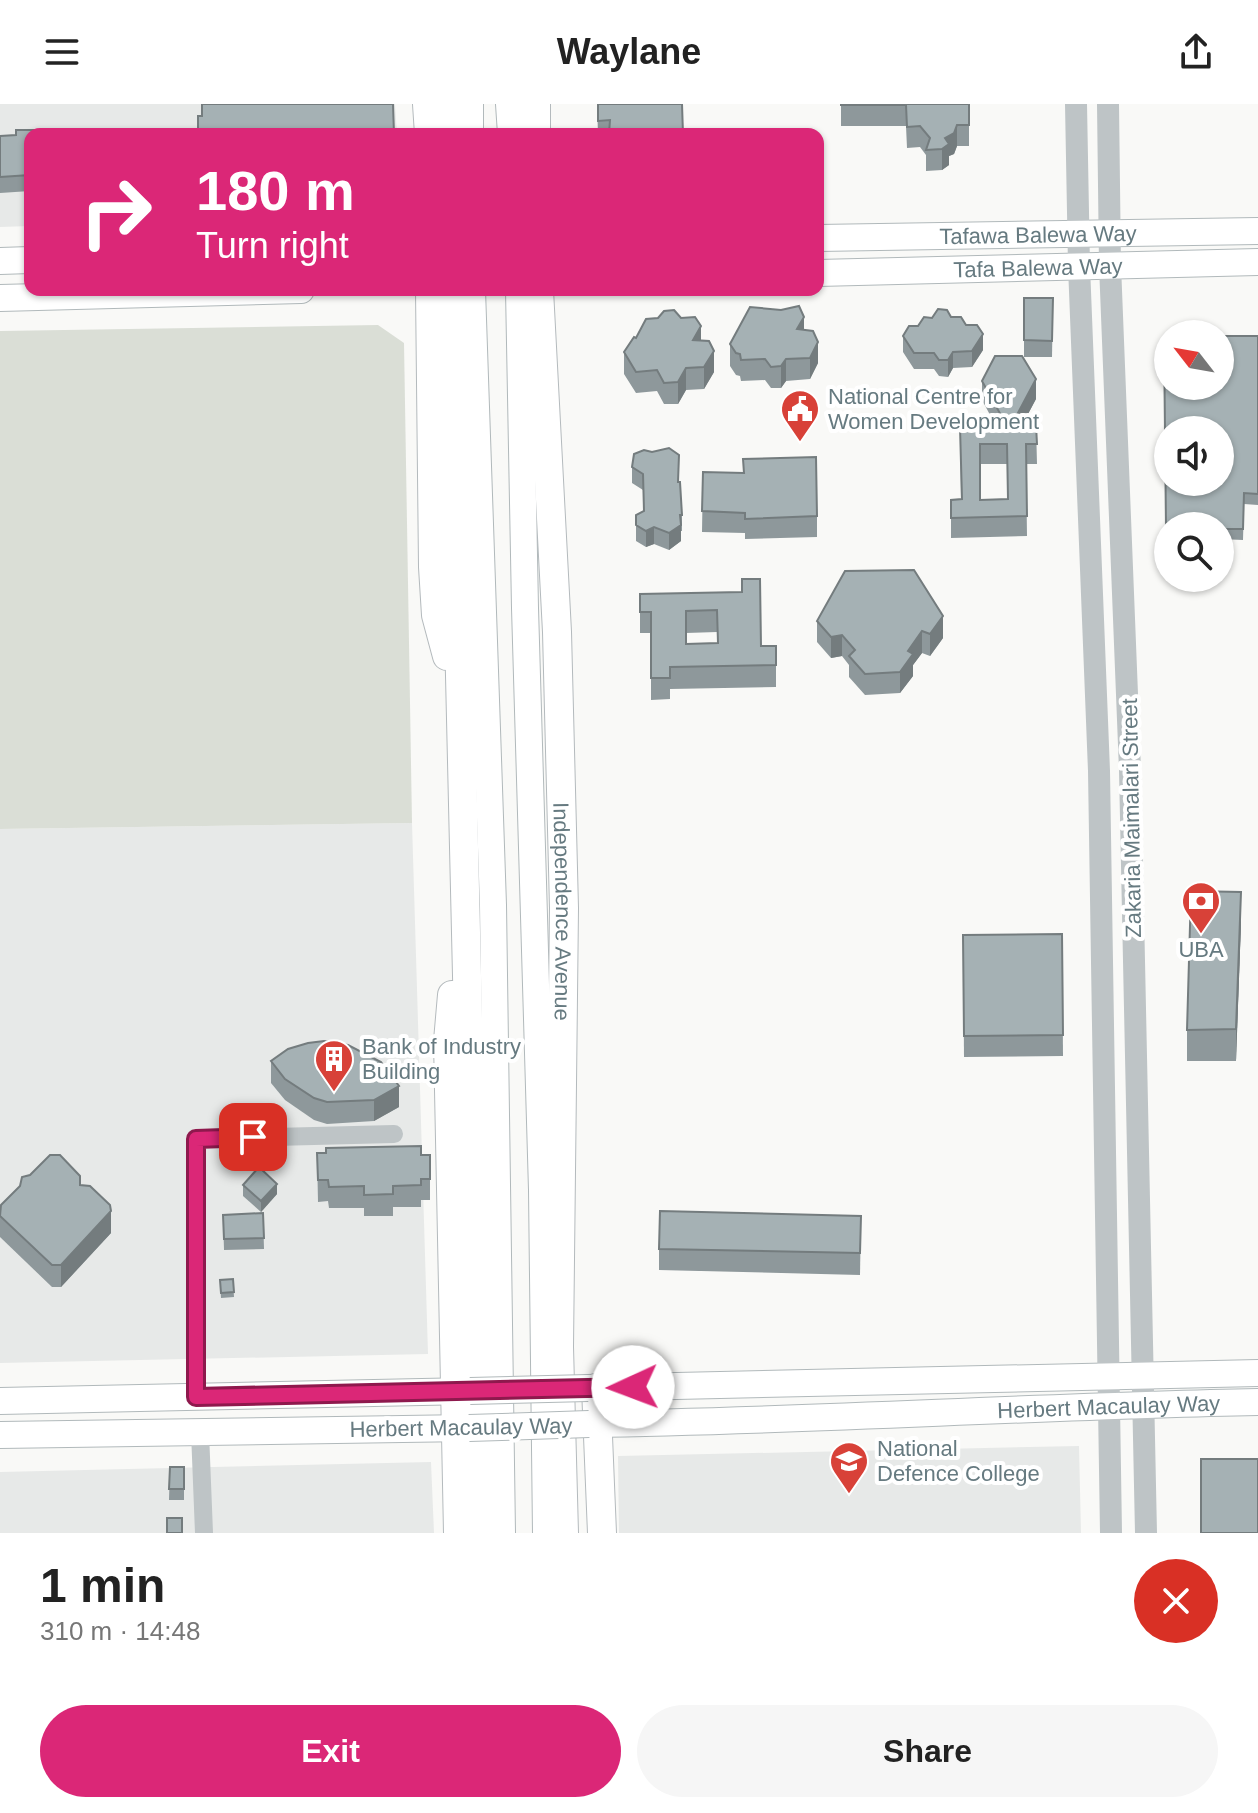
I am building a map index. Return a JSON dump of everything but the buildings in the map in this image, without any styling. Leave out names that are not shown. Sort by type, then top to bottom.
[{"type":"main road","points":[[427,104],[429,128]]},
{"type":"main road","points":[[448,104],[449,128]]},
{"type":"main road","points":[[470,104],[470,128]]},
{"type":"main road","points":[[509,104],[511,128]]},
{"type":"main road","points":[[536,104],[536,128]]},
{"type":"main road","name":"Tafawa Balewa Way","points":[[824,238],[1258,231]]},
{"type":"main road","points":[[0,261],[24,260]]},
{"type":"main road","name":"Tafa Balewa Way","points":[[824,273],[1258,262]]},
{"type":"main road","points":[[0,298],[75,296]]},
{"type":"main road","points":[[431,296],[459,614],[493,905],[502,1533]]},
{"type":"main road","points":[[451,296],[459,614]]},
{"type":"main road","points":[[472,296],[459,614],[446,653],[459,687],[480,1533]]},
{"type":"main road","name":"Independence Avenue","points":[[519,296],[542,1190],[546,1533]]},
{"type":"main road","name":"Independence Avenue","points":[[539,296],[557,632],[564,908],[559,1347],[564,1533]]},
{"type":"main road","points":[[458,1533],[463,1392],[448,1041],[466,908]]},
{"type":"main road","name":"Herbert Macaulay Way","points":[[0,1401],[1258,1373]]},
{"type":"main road","points":[[592,1388],[602,1533]]},
{"type":"main road","name":"Herbert Macaulay Way","points":[[0,1435],[463,1428],[930,1415],[1109,1404],[1258,1402]]},
{"type":"street","name":"Zakaria Maimalari Street","points":[[1076,104],[1079,266],[1099,771],[1111,1533]]},
{"type":"street","name":"Zakaria Maimalari Street","points":[[1108,104],[1110,265],[1130,770],[1146,1533]]},
{"type":"street","points":[[1100,823],[1131,820]]},
{"type":"street","points":[[196,1397],[196,1139],[394,1134]]},
{"type":"street","points":[[200,1432],[204,1533]]},
{"type":"shaded area","points":[[0,104],[395,104],[397,128],[24,128],[24,226],[0,227]]},
{"type":"shaded area","points":[[378,325],[404,343],[412,823],[0,829],[0,331]]},
{"type":"shaded area","points":[[412,823],[428,1354],[0,1363],[0,829]]},
{"type":"shaded area","name":"National Defence College","points":[[1079,1446],[1081,1533],[619,1533],[618,1456]]},
{"type":"shaded area","points":[[431,1462],[434,1533],[0,1533],[0,1472]]},
{"type":"place","name":"National Centre for Women Development","points":[[800,443]]},
{"type":"place","name":"UBA","points":[[1201,935]]},
{"type":"place","name":"Bank of Industry Building","points":[[334,1093]]},
{"type":"place","name":"National Defence College","points":[[849,1495]]},
{"type":"route","points":[[253,1137],[196,1139],[196,1397],[633,1387]]}]
